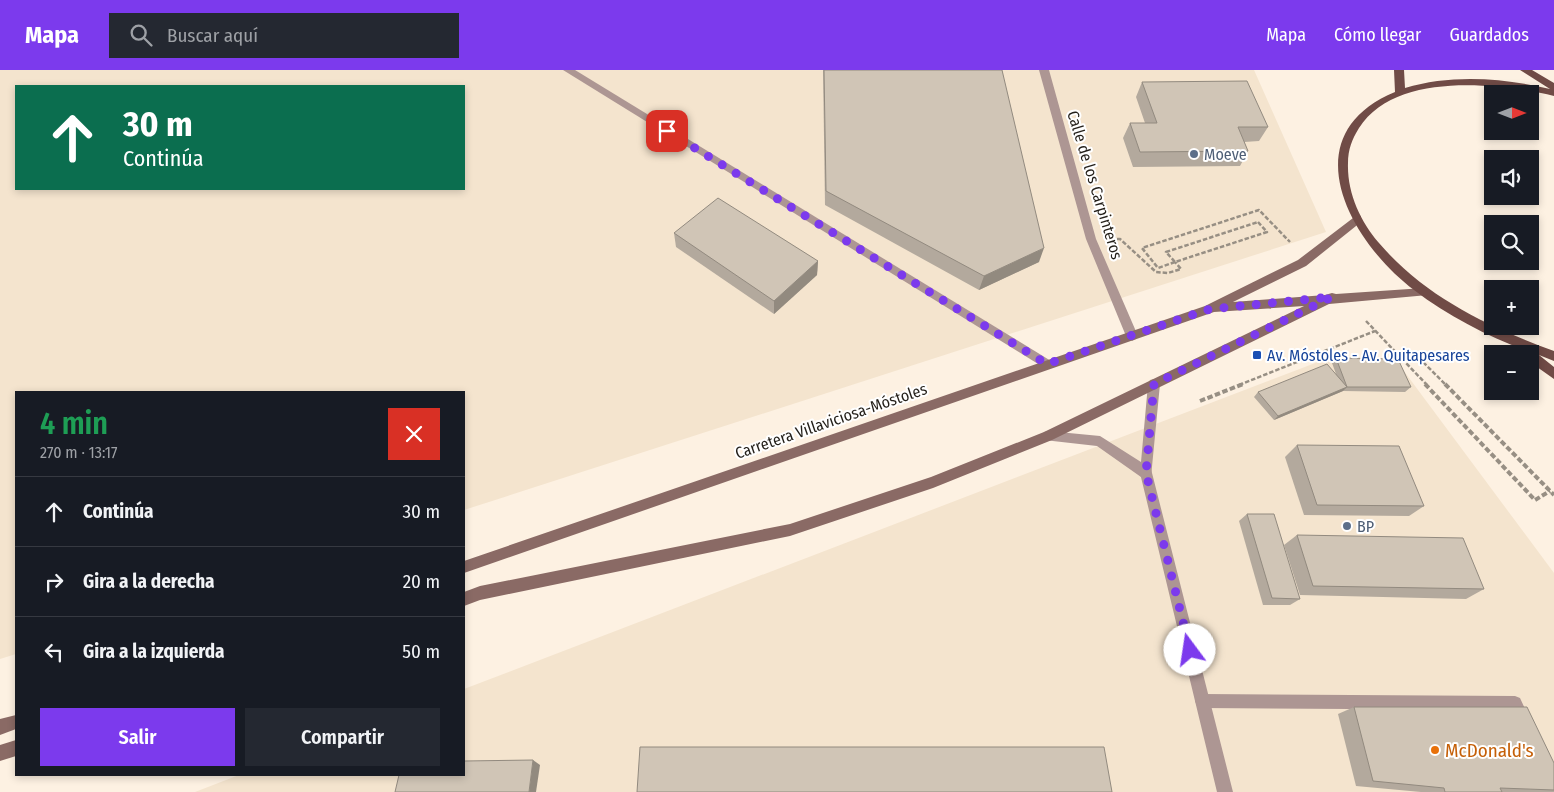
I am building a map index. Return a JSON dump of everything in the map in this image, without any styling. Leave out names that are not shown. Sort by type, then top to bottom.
[{"type":"main road","points":[[1399,70],[1400,92]]},
{"type":"main road","points":[[1525,70],[1554,87]]},
{"type":"main road","points":[[1554,93],[1511,84],[1480,81],[1424,85],[1400,92],[1372,106],[1352,127],[1342,154],[1343,185],[1357,219],[1374,244],[1396,268],[1424,292],[1466,319],[1513,342],[1554,356]]},
{"type":"main road","points":[[1210,309],[1302,263],[1357,219]]},
{"type":"main road","points":[[1210,309],[1332,297],[1424,292]]},
{"type":"main road","points":[[465,599],[480,593],[790,530],[933,482],[1048,436],[1332,297]]},
{"type":"main road","name":"Carretera Villaviciosa-Móstoles","points":[[465,566],[1210,309]]},
{"type":"main road","points":[[1513,342],[1517,345]]},
{"type":"main road","points":[[1539,362],[1554,374]]},
{"type":"main road","points":[[0,727],[15,722]]},
{"type":"main road","points":[[0,753],[15,748]]},
{"type":"street","points":[[568,70],[1047,364]]},
{"type":"street","name":"Calle de los Carpinteros","points":[[1044,70],[1091,239],[1132,336]]},
{"type":"street","points":[[1154,384],[1146,473],[1225,792]]},
{"type":"street","points":[[1048,436],[1100,441],[1146,473]]},
{"type":"street","points":[[1202,701],[1515,703],[1531,738]]},
{"type":"path","points":[[1091,239],[1120,240],[1156,272],[1168,273],[1181,269],[1166,252]]},
{"type":"path","points":[[1200,401],[1375,331]]},
{"type":"path","points":[[1414,353],[1554,495]]},
{"type":"path","points":[[1535,500],[1550,491]]},
{"type":"shaded area","points":[[0,70],[1254,70],[1326,232],[465,510],[465,391],[15,391],[15,654],[0,659]]},
{"type":"shaded area","points":[[1331,357],[1395,359],[1554,573],[1554,792],[195,792],[236,776],[465,776],[465,689]]},
{"type":"building","points":[[824,70],[1002,70],[1044,248],[984,276],[826,191]]},
{"type":"building","points":[[1247,81],[1268,127],[1238,127],[1248,151],[1140,152],[1130,123],[1157,123],[1142,82]]},
{"type":"building","points":[[718,198],[818,261],[774,301],[674,233]]},
{"type":"building","points":[[1336,358],[1398,359],[1411,387],[1347,387]]},
{"type":"building","points":[[1327,364],[1347,387],[1278,416],[1258,392]]},
{"type":"building","points":[[1297,445],[1399,446],[1424,506],[1317,505]]},
{"type":"building","points":[[1247,514],[1274,514],[1300,599],[1272,598]]},
{"type":"building","points":[[1297,535],[1463,538],[1484,589],[1313,586]]},
{"type":"building","name":"McDonald's","points":[[1354,707],[1527,707],[1554,763],[1554,790],[1500,788],[1502,792],[1445,792],[1444,788],[1373,781]]},
{"type":"building","points":[[640,747],[1104,747],[1112,792],[637,792]]},
{"type":"building","points":[[533,760],[529,792],[395,792],[399,776],[465,776],[465,761]]},
{"type":"place","name":"Moeve","points":[[1194,154]]},
{"type":"place","name":"Av. Móstoles - Av. Quitapesares","points":[[1257,355]]},
{"type":"place","name":"BP","points":[[1347,526]]},
{"type":"place","name":"McDonald's","points":[[1435,750]]},
{"type":"route","points":[[667,131],[1047,364],[1210,309],[1332,297],[1154,384],[1146,473],[1190,650]]}]
